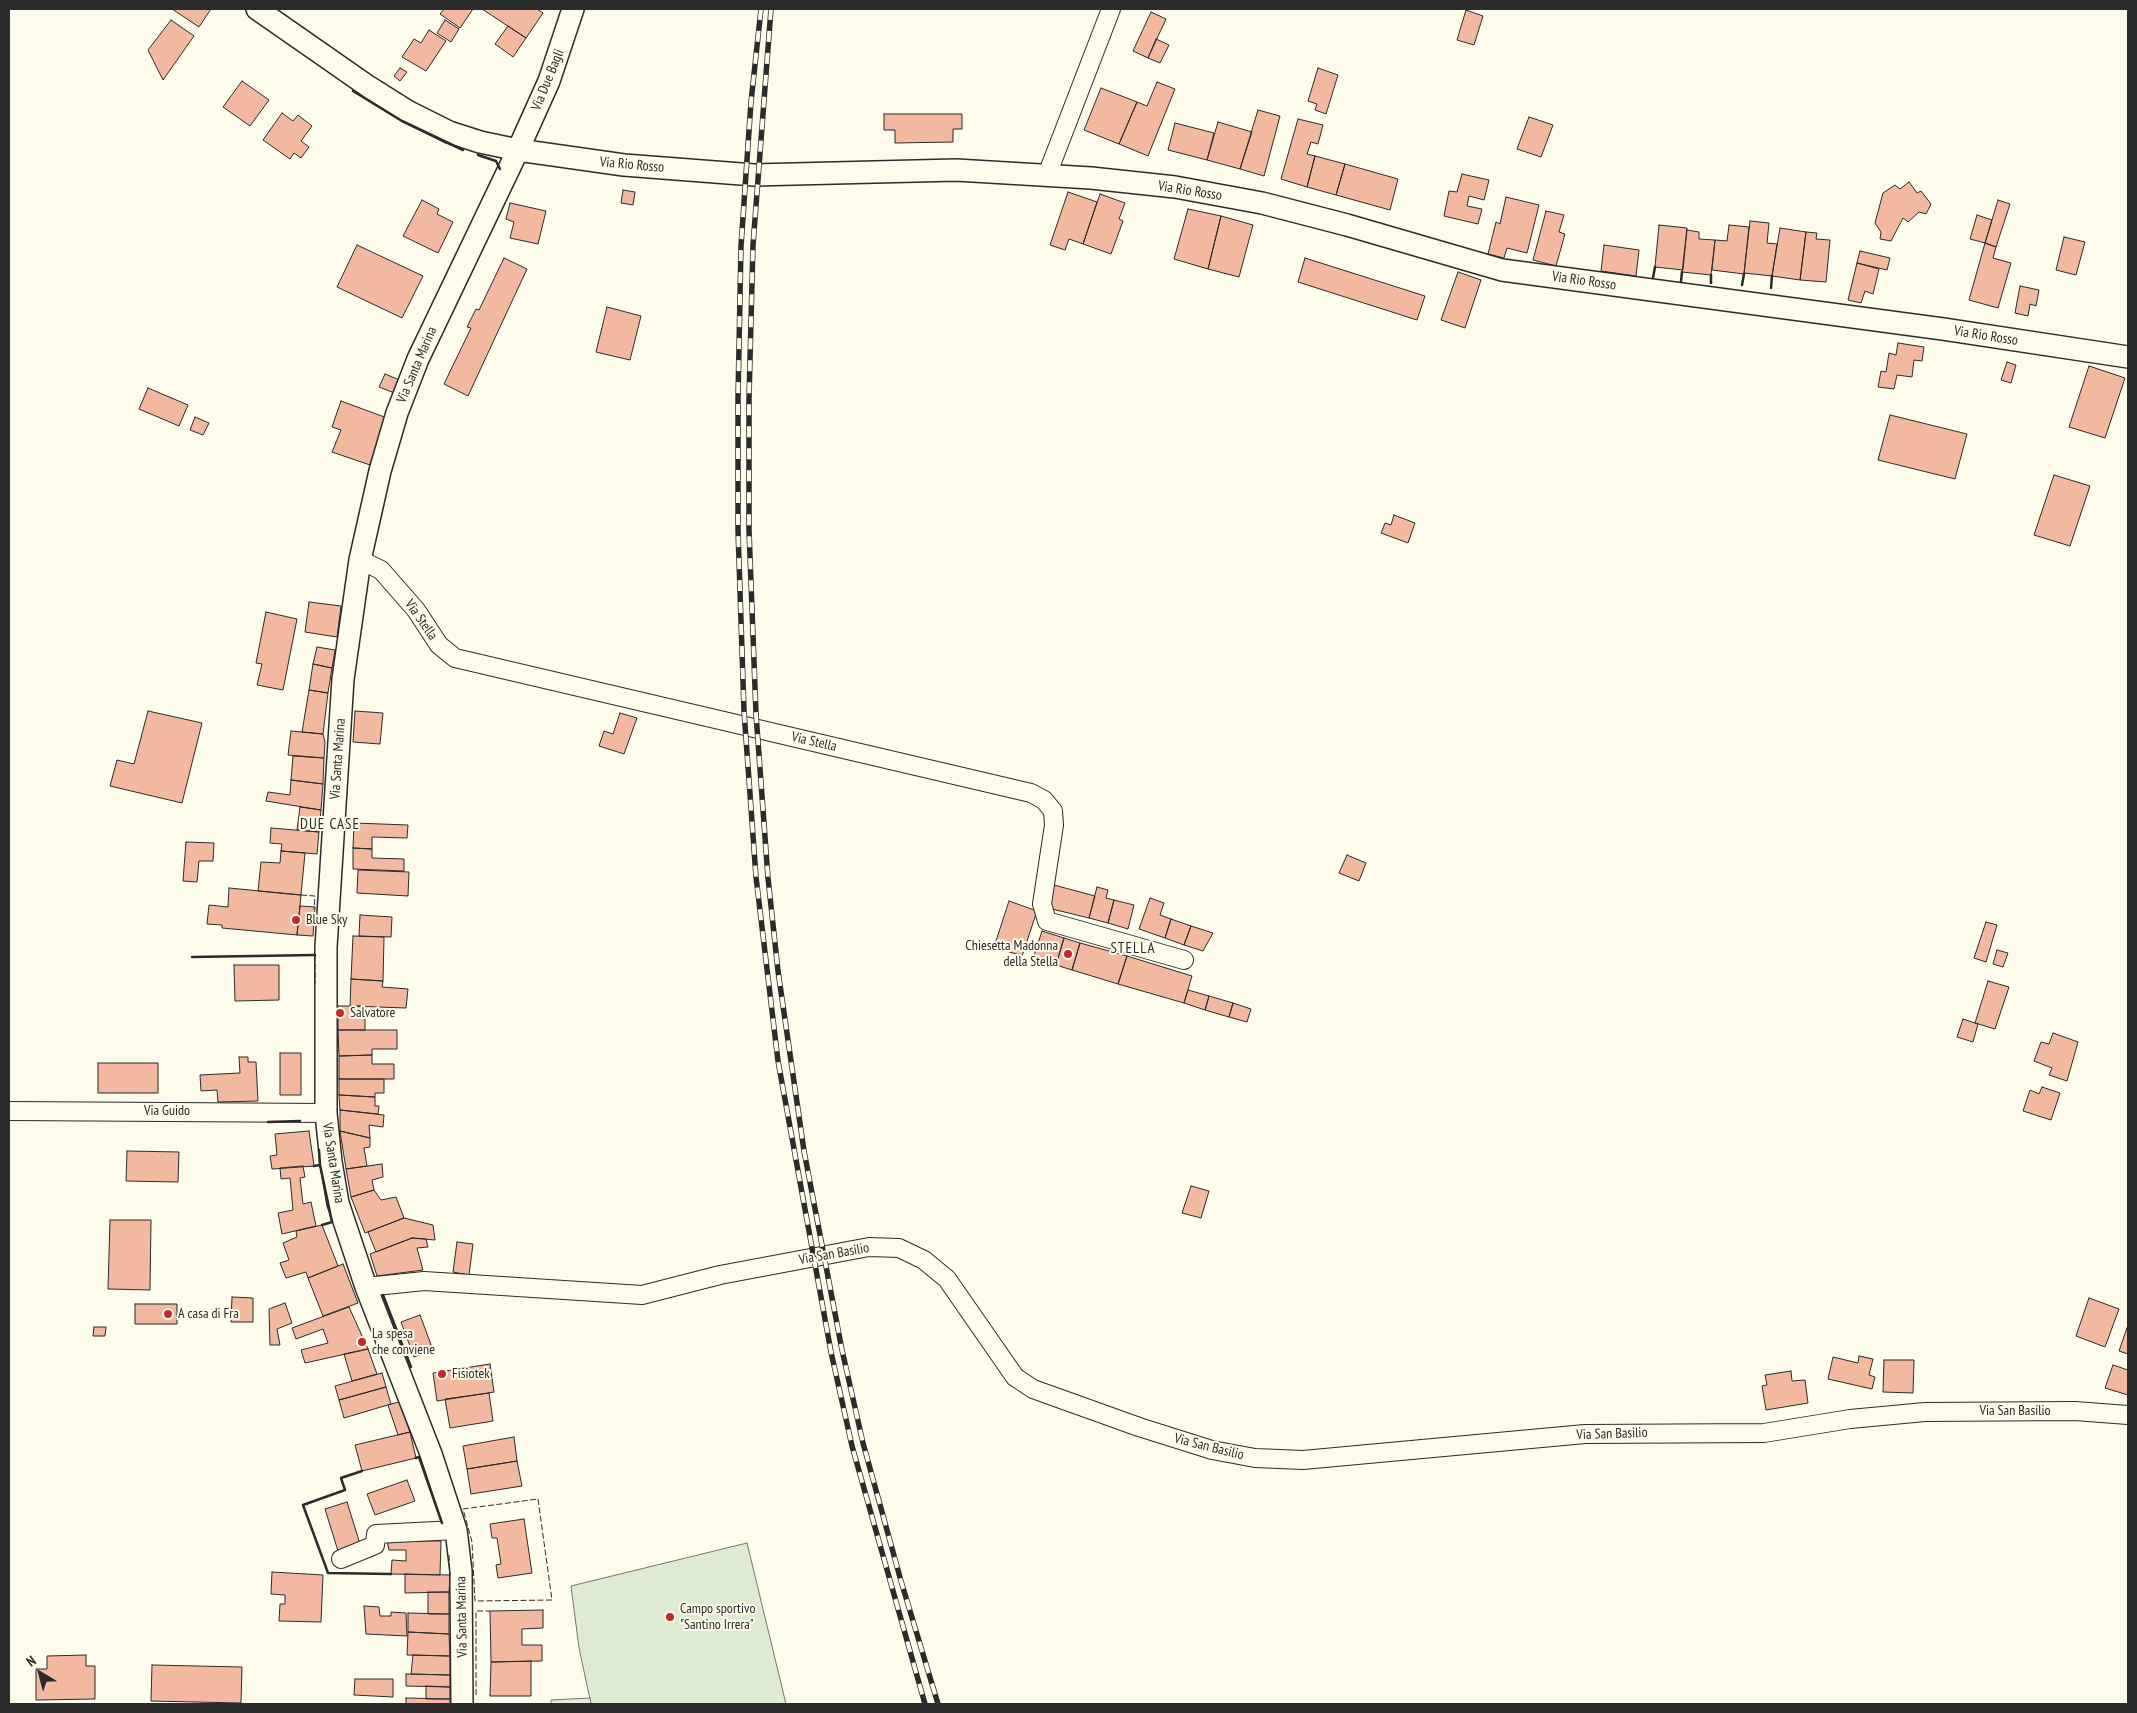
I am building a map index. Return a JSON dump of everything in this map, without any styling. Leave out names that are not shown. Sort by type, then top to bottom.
[{"type":"street","name":"Via Rio Rosso","points":[[257,9],[369,87],[408,111],[448,132],[480,142],[518,150],[624,165],[754,175],[956,170],[1047,175],[1175,186],[1262,203],[1347,224],[1502,270],[1943,329],[2128,357]]},
{"type":"street","name":"Via Due Bagli","points":[[518,150],[549,82],[573,9]]},
{"type":"street","points":[[1047,175],[1111,9]]},
{"type":"street","name":"Via Santa Marina","points":[[462,1704],[461,1571],[456,1530],[431,1454],[366,1287],[338,1202],[331,1162],[326,1113],[326,947],[342,689],[348,636],[360,560],[380,471],[397,413],[418,359],[518,150]]},
{"type":"street","name":"Via Stella","points":[[360,560],[382,570],[416,610],[439,645],[455,658],[1032,793],[1044,800],[1053,810],[1054,825],[1042,904],[1047,921],[1184,960]]},
{"type":"street","name":"Via Guido","points":[[9,1111],[326,1113]]},
{"type":"street","name":"Via San Basilio","points":[[366,1287],[424,1281],[642,1295],[720,1275],[869,1247],[899,1248],[924,1260],[948,1279],[1015,1377],[1033,1389],[1139,1427],[1212,1450],[1255,1458],[1303,1460],[1585,1434],[1764,1433],[1850,1419],[1925,1412],[2075,1411],[2128,1415]]},
{"type":"street","points":[[341,1559],[375,1545],[376,1534],[456,1530]]},
{"type":"green space","name":"Campo sportivo \"Santino Irrera\"","points":[[747,1543],[786,1704],[591,1704],[579,1648],[571,1586]]},
{"type":"shaded area","points":[[590,1698],[591,1704],[551,1704],[551,1700]]},
{"type":"building","points":[[172,9],[211,9],[199,27]]},
{"type":"building","points":[[444,9],[473,9],[460,28],[440,14]]},
{"type":"building","points":[[482,9],[537,9],[543,13],[526,38]]},
{"type":"building","points":[[1466,10],[1483,16],[1474,45],[1457,40]]},
{"type":"building","points":[[1151,12],[1166,19],[1148,58],[1133,51]]},
{"type":"building","points":[[171,20],[194,36],[163,80],[148,50]]},
{"type":"building","points":[[445,20],[459,29],[451,42],[437,33]]},
{"type":"building","points":[[508,26],[526,38],[513,57],[495,44]]},
{"type":"building","points":[[429,30],[446,41],[426,71],[402,57],[414,39],[421,43]]},
{"type":"building","points":[[1156,39],[1169,45],[1160,63],[1148,58]]},
{"type":"building","points":[[400,68],[407,72],[400,81],[394,76]]},
{"type":"building","points":[[1318,68],[1338,75],[1326,114],[1315,110],[1317,104],[1308,101]]},
{"type":"building","points":[[242,81],[269,100],[250,126],[223,107]]},
{"type":"building","points":[[1157,82],[1175,89],[1148,156],[1119,144],[1137,102],[1147,106]]},
{"type":"building","points":[[1101,88],[1137,102],[1119,144],[1084,130]]},
{"type":"building","points":[[1258,110],[1280,116],[1264,176],[1240,169]]},
{"type":"building","points":[[282,113],[293,121],[298,115],[312,126],[301,141],[309,147],[301,158],[294,153],[290,159],[263,140]]},
{"type":"building","points":[[884,114],[962,114],[962,129],[953,129],[953,142],[895,143],[895,130],[884,130]]},
{"type":"building","points":[[1529,117],[1553,125],[1541,157],[1517,149]]},
{"type":"building","points":[[1298,119],[1323,125],[1318,144],[1311,142],[1307,154],[1315,156],[1307,187],[1281,179]]},
{"type":"building","points":[[1218,122],[1252,132],[1240,169],[1207,160]]},
{"type":"building","points":[[1175,123],[1214,133],[1207,160],[1168,150]]},
{"type":"building","points":[[1315,156],[1345,164],[1336,195],[1307,187]]},
{"type":"building","points":[[1345,164],[1398,179],[1390,210],[1336,195]]},
{"type":"building","points":[[1462,174],[1489,180],[1484,200],[1469,196],[1467,206],[1482,209],[1478,224],[1444,216],[1449,191],[1457,192]]},
{"type":"building","points":[[1909,182],[1917,193],[1921,191],[1931,204],[1926,214],[1919,212],[1908,222],[1903,218],[1891,241],[1880,239],[1881,232],[1875,223],[1883,193],[1895,185],[1900,189]]},
{"type":"building","points":[[623,190],[635,192],[633,205],[621,203]]},
{"type":"building","points":[[1068,192],[1097,202],[1083,244],[1069,239],[1065,250],[1050,245]]},
{"type":"building","points":[[1100,194],[1125,203],[1119,219],[1123,221],[1111,254],[1083,244]]},
{"type":"building","points":[[1506,197],[1539,205],[1527,253],[1507,248],[1504,258],[1488,254],[1496,222],[1500,224]]},
{"type":"building","points":[[422,200],[439,209],[437,214],[453,222],[438,253],[403,236]]},
{"type":"building","points":[[1998,200],[2010,204],[1996,247],[1985,243]]},
{"type":"building","points":[[510,203],[546,211],[538,244],[510,238],[514,222],[506,219]]},
{"type":"building","points":[[1188,209],[1221,216],[1208,269],[1174,259]]},
{"type":"building","points":[[1546,211],[1564,215],[1559,232],[1565,234],[1556,266],[1533,260]]},
{"type":"building","points":[[1977,215],[1992,220],[1985,243],[1970,239]]},
{"type":"building","points":[[1221,216],[1253,225],[1239,277],[1208,269]]},
{"type":"building","points":[[1750,221],[1769,223],[1767,243],[1777,244],[1772,276],[1744,273]]},
{"type":"building","points":[[1659,225],[1687,228],[1683,270],[1655,267]]},
{"type":"building","points":[[1729,225],[1749,227],[1744,274],[1712,270],[1715,240],[1727,241]]},
{"type":"building","points":[[1780,228],[1806,232],[1800,280],[1772,276]]},
{"type":"building","points":[[1687,230],[1699,232],[1699,239],[1715,240],[1711,275],[1682,272]]},
{"type":"building","points":[[1806,232],[1817,233],[1816,239],[1830,240],[1826,282],[1800,280]]},
{"type":"building","points":[[2064,237],[2085,242],[2076,275],[2056,270]]},
{"type":"building","points":[[1985,243],[1996,247],[1993,258],[2011,263],[1998,308],[1969,300]]},
{"type":"building","points":[[357,245],[423,276],[402,318],[337,287]]},
{"type":"building","points":[[1604,245],[1639,250],[1636,276],[1601,271]]},
{"type":"building","points":[[1860,251],[1890,258],[1887,270],[1857,263]]},
{"type":"building","points":[[504,258],[527,269],[468,396],[444,384],[471,328],[467,327],[476,309],[479,310]]},
{"type":"building","points":[[1305,258],[1425,296],[1417,320],[1298,282]]},
{"type":"building","points":[[1857,263],[1879,269],[1873,294],[1865,291],[1861,303],[1848,300]]},
{"type":"building","points":[[1458,272],[1481,280],[1465,328],[1441,320]]},
{"type":"building","points":[[2020,286],[2039,290],[2036,306],[2030,304],[2028,316],[2015,313]]},
{"type":"building","points":[[607,307],[641,316],[630,360],[596,352]]},
{"type":"building","points":[[1898,343],[1924,347],[1922,361],[1914,360],[1912,377],[1897,375],[1894,389],[1878,387],[1881,371],[1886,372],[1889,353],[1896,355]]},
{"type":"building","points":[[2007,362],[2016,365],[2011,383],[2001,380]]},
{"type":"building","points":[[2089,366],[2125,378],[2105,438],[2069,427]]},
{"type":"building","points":[[385,374],[402,381],[397,394],[379,387]]},
{"type":"building","points":[[148,388],[188,405],[179,426],[139,409]]},
{"type":"building","points":[[341,401],[387,418],[370,465],[332,452],[341,430],[332,427]]},
{"type":"building","points":[[1890,415],[1967,434],[1955,479],[1878,460]]},
{"type":"building","points":[[195,417],[209,423],[203,435],[190,430]]},
{"type":"building","points":[[2054,475],[2090,486],[2070,546],[2034,535]]},
{"type":"building","points":[[1394,515],[1415,523],[1408,543],[1381,533],[1385,523],[1391,525]]},
{"type":"building","points":[[309,602],[341,606],[337,637],[305,632]]},
{"type":"building","points":[[266,612],[297,619],[283,690],[257,685],[262,664],[256,663]]},
{"type":"building","points":[[317,647],[335,650],[332,668],[313,664]]},
{"type":"building","points":[[313,664],[332,668],[328,693],[309,690]]},
{"type":"building","points":[[309,690],[328,693],[323,734],[302,732]]},
{"type":"building","points":[[148,711],[202,723],[182,803],[110,786],[117,760],[134,764]]},
{"type":"building","points":[[355,711],[383,713],[380,744],[353,742]]},
{"type":"building","points":[[620,713],[637,718],[624,754],[599,746],[604,731],[613,734]]},
{"type":"building","points":[[291,731],[323,734],[325,742],[324,758],[288,755]]},
{"type":"building","points":[[293,756],[324,758],[323,784],[291,780]]},
{"type":"building","points":[[291,780],[323,784],[321,810],[266,801],[268,792],[290,795]]},
{"type":"building","points":[[300,807],[321,810],[319,832],[297,830]]},
{"type":"building","points":[[354,823],[408,825],[407,838],[372,837],[372,849],[353,848]]},
{"type":"building","points":[[271,828],[319,832],[317,854],[281,851],[282,844],[270,843]]},
{"type":"building","points":[[186,842],[214,843],[213,861],[199,861],[197,882],[183,881]]},
{"type":"building","points":[[353,848],[372,849],[372,858],[404,859],[404,871],[353,869]]},
{"type":"building","points":[[281,851],[305,853],[301,895],[258,891],[261,862],[280,863]]},
{"type":"building","points":[[1347,855],[1366,863],[1359,881],[1339,873]]},
{"type":"building","points":[[358,870],[409,872],[408,896],[357,893]]},
{"type":"building","points":[[1054,885],[1095,896],[1089,918],[1048,908]]},
{"type":"building","points":[[1097,887],[1108,890],[1106,898],[1114,900],[1108,923],[1089,918]]},
{"type":"building","points":[[229,888],[301,895],[297,935],[222,928],[222,925],[207,924],[209,905],[228,907]]},
{"type":"building","points":[[1150,898],[1164,903],[1160,915],[1171,919],[1165,938],[1139,929]]},
{"type":"building","points":[[1114,900],[1134,905],[1128,929],[1108,923]]},
{"type":"building","points":[[1009,901],[1037,911],[1022,956],[994,947]]},
{"type":"building","points":[[300,906],[315,907],[313,936],[297,935]]},
{"type":"building","points":[[360,915],[392,917],[391,937],[359,936]]},
{"type":"building","points":[[1171,919],[1191,926],[1184,945],[1165,938]]},
{"type":"building","points":[[1986,922],[1997,925],[1986,962],[1974,958]]},
{"type":"building","points":[[1191,926],[1213,933],[1203,951],[1184,945]]},
{"type":"building","points":[[1042,931],[1064,938],[1056,965],[1033,959]]},
{"type":"building","points":[[353,936],[384,937],[383,981],[351,979]]},
{"type":"building","name":"Chiesetta Madonna della Stella","points":[[1064,938],[1080,943],[1072,970],[1056,965]]},
{"type":"building","points":[[1080,943],[1127,956],[1118,984],[1072,970]]},
{"type":"building","points":[[1997,950],[2008,953],[2003,967],[1993,964]]},
{"type":"building","points":[[1127,956],[1192,976],[1184,1003],[1118,984]]},
{"type":"building","points":[[234,965],[279,965],[279,1000],[235,1001]]},
{"type":"building","points":[[351,979],[383,981],[382,987],[408,989],[406,1008],[350,1006]]},
{"type":"building","points":[[1988,981],[2009,987],[1995,1029],[1975,1023]]},
{"type":"building","points":[[1188,990],[1209,996],[1205,1010],[1184,1003]]},
{"type":"building","points":[[1209,996],[1233,1003],[1229,1017],[1205,1010]]},
{"type":"building","points":[[1233,1003],[1251,1009],[1247,1022],[1229,1017]]},
{"type":"building","points":[[338,1006],[365,1006],[365,1030],[338,1030]]},
{"type":"building","points":[[1963,1019],[1978,1024],[1973,1042],[1957,1037]]},
{"type":"building","points":[[338,1030],[397,1030],[397,1049],[372,1049],[372,1055],[339,1056]]},
{"type":"building","points":[[2053,1033],[2078,1042],[2067,1081],[2049,1075],[2052,1068],[2034,1061],[2041,1042],[2049,1044]]},
{"type":"building","points":[[280,1053],[301,1053],[301,1095],[280,1095]]},
{"type":"building","points":[[372,1055],[372,1064],[394,1064],[394,1079],[339,1079],[339,1056]]},
{"type":"building","points":[[239,1057],[248,1057],[248,1062],[256,1062],[258,1101],[218,1102],[217,1090],[201,1091],[200,1075],[240,1073]]},
{"type":"building","points":[[98,1063],[158,1063],[158,1093],[98,1093]]},
{"type":"building","points":[[339,1079],[384,1079],[384,1093],[375,1093],[375,1097],[339,1095]]},
{"type":"building","points":[[2042,1087],[2060,1093],[2051,1120],[2023,1111],[2030,1090],[2039,1094]]},
{"type":"building","points":[[339,1095],[375,1097],[375,1106],[379,1106],[378,1114],[340,1110]]},
{"type":"building","points":[[340,1110],[384,1115],[383,1127],[369,1125],[370,1138],[340,1131]]},
{"type":"building","points":[[309,1131],[314,1166],[272,1169],[270,1156],[277,1155],[275,1134]]},
{"type":"building","points":[[340,1131],[370,1138],[370,1147],[364,1148],[367,1166],[346,1169]]},
{"type":"building","points":[[127,1151],[179,1152],[178,1182],[126,1181]]},
{"type":"building","points":[[382,1164],[383,1177],[372,1180],[374,1190],[351,1197],[346,1169]]},
{"type":"building","points":[[303,1166],[305,1177],[300,1178],[303,1204],[311,1202],[316,1226],[282,1234],[278,1213],[293,1210],[290,1178],[281,1179],[280,1168]]},
{"type":"building","points":[[1191,1186],[1209,1191],[1201,1218],[1182,1213]]},
{"type":"building","points":[[374,1190],[381,1200],[396,1197],[404,1218],[365,1233],[351,1197]]},
{"type":"building","points":[[404,1218],[433,1225],[435,1240],[412,1238],[376,1252],[368,1232]]},
{"type":"building","points":[[110,1220],[151,1220],[150,1290],[108,1289]]},
{"type":"building","points":[[322,1225],[338,1266],[308,1278],[306,1272],[286,1278],[280,1263],[289,1260],[283,1243],[297,1237],[296,1231]]},
{"type":"building","points":[[412,1238],[426,1239],[428,1247],[417,1248],[423,1270],[377,1276],[370,1254]]},
{"type":"building","points":[[457,1242],[473,1244],[469,1275],[453,1272]]},
{"type":"building","points":[[343,1264],[358,1303],[323,1316],[308,1278]]},
{"type":"building","points":[[232,1297],[253,1298],[253,1322],[231,1322]]},
{"type":"building","points":[[2089,1298],[2119,1309],[2105,1347],[2076,1336]]},
{"type":"building","points":[[285,1303],[292,1323],[277,1329],[280,1345],[270,1345],[269,1309]]},
{"type":"building","points":[[135,1304],[177,1304],[177,1324],[135,1324]]},
{"type":"building","points":[[349,1307],[368,1349],[305,1363],[301,1350],[328,1343],[323,1329],[296,1339],[292,1328]]},
{"type":"building","points":[[420,1315],[433,1350],[414,1357],[401,1322]]},
{"type":"building","points":[[2128,1325],[2128,1354],[2119,1351]]},
{"type":"building","points":[[94,1327],[106,1327],[105,1336],[93,1336]]},
{"type":"building","points":[[368,1349],[377,1374],[352,1381],[344,1354]]},
{"type":"building","points":[[1859,1356],[1873,1359],[1869,1375],[1875,1377],[1872,1389],[1828,1379],[1833,1357],[1858,1363]]},
{"type":"building","points":[[1884,1360],[1914,1360],[1913,1393],[1883,1392]]},
{"type":"building","points":[[490,1364],[494,1392],[437,1401],[433,1373]]},
{"type":"building","points":[[2113,1365],[2128,1370],[2128,1395],[2105,1388]]},
{"type":"building","points":[[1791,1371],[1792,1381],[1805,1380],[1808,1403],[1766,1410],[1762,1386],[1767,1385],[1765,1375]]},
{"type":"building","points":[[382,1373],[386,1387],[339,1400],[335,1386]]},
{"type":"building","points":[[386,1387],[391,1404],[344,1418],[339,1400]]},
{"type":"building","points":[[489,1393],[493,1421],[450,1428],[445,1399]]},
{"type":"building","points":[[399,1402],[410,1432],[398,1435],[388,1405]]},
{"type":"building","points":[[410,1432],[416,1458],[362,1471],[355,1445]]},
{"type":"building","points":[[514,1437],[517,1461],[467,1469],[463,1446]]},
{"type":"building","points":[[517,1461],[522,1486],[471,1494],[467,1469]]},
{"type":"building","points":[[407,1480],[415,1501],[375,1515],[367,1494]]},
{"type":"building","points":[[347,1502],[360,1544],[338,1551],[325,1509]]},
{"type":"building","points":[[524,1519],[532,1573],[498,1578],[496,1565],[501,1564],[497,1538],[492,1538],[490,1524]]},
{"type":"building","points":[[387,1541],[441,1541],[440,1575],[391,1574],[392,1560],[406,1561],[406,1550],[389,1550]]},
{"type":"building","points":[[272,1572],[323,1575],[321,1622],[279,1621],[280,1604],[285,1604],[285,1595],[271,1594]]},
{"type":"building","points":[[405,1574],[450,1575],[449,1592],[405,1593]]},
{"type":"building","points":[[428,1592],[449,1592],[449,1614],[428,1614]]},
{"type":"building","points":[[364,1606],[379,1607],[380,1616],[391,1616],[391,1612],[406,1613],[407,1636],[366,1634]]},
{"type":"building","points":[[543,1610],[543,1628],[522,1629],[522,1645],[542,1645],[542,1661],[491,1662],[490,1611]]},
{"type":"building","points":[[408,1613],[449,1614],[449,1634],[408,1632]]},
{"type":"building","points":[[408,1632],[449,1634],[450,1656],[407,1655]]},
{"type":"building","points":[[86,1655],[86,1666],[95,1666],[95,1699],[36,1700],[36,1669],[47,1669],[47,1656]]},
{"type":"building","points":[[413,1655],[450,1656],[450,1675],[411,1674]]},
{"type":"building","points":[[531,1661],[531,1696],[490,1696],[491,1662]]},
{"type":"building","points":[[152,1665],[242,1667],[241,1703],[151,1701]]},
{"type":"building","points":[[406,1674],[450,1675],[450,1687],[406,1686]]},
{"type":"building","points":[[355,1679],[393,1679],[393,1697],[354,1695]]},
{"type":"building","points":[[426,1686],[450,1687],[450,1699],[426,1699]]},
{"type":"building","points":[[406,1698],[450,1699],[450,1704],[406,1704]]},
{"type":"railway","points":[[761,9],[751,102],[741,246],[738,398],[738,530],[744,711],[756,877],[778,1061],[831,1352],[852,1446],[925,1704]]},
{"type":"railway","points":[[771,9],[753,245],[749,398],[749,530],[756,714],[768,878],[778,971],[804,1151],[842,1350],[863,1443],[901,1581],[938,1704]]},
{"type":"fence","points":[[301,895],[315,896],[314,909]]},
{"type":"fence","points":[[315,955],[315,984]]},
{"type":"fence","points":[[538,1499],[552,1600],[475,1601],[472,1542],[463,1509],[538,1499]]},
{"type":"fence","points":[[449,1555],[450,1575]]},
{"type":"fence","points":[[476,1695],[476,1611],[490,1611]]},
{"type":"wall","points":[[353,91],[402,121],[463,150]]},
{"type":"wall","points":[[478,155],[496,161],[500,169]]},
{"type":"wall","points":[[1653,278],[1655,267]]},
{"type":"wall","points":[[1681,281],[1682,272]]},
{"type":"wall","points":[[1742,285],[1744,274]]},
{"type":"wall","points":[[1711,275],[1711,283]]},
{"type":"wall","points":[[1771,288],[1772,276]]},
{"type":"wall","points":[[192,957],[315,955]]},
{"type":"wall","points":[[268,1122],[300,1121]]},
{"type":"wall","points":[[319,1150],[320,1165]]},
{"type":"wall","points":[[314,1166],[320,1165],[332,1222],[322,1225]]},
{"type":"wall","points":[[383,1295],[411,1367]]},
{"type":"wall","points":[[416,1458],[419,1457],[442,1523]]},
{"type":"wall","points":[[362,1471],[341,1478],[345,1490],[303,1505],[328,1573],[391,1574]]},
{"type":"place","name":"Blue Sky","points":[[296,920]]},
{"type":"place","name":"Chiesetta Madonna della Stella","points":[[1068,954]]},
{"type":"place","name":"Salvatore","points":[[340,1013]]},
{"type":"place","name":"A casa di Fra","points":[[168,1314]]},
{"type":"place","name":"La spesa che conviene","points":[[362,1342]]},
{"type":"place","name":"Fisiotek","points":[[442,1374]]},
{"type":"place","name":"Campo sportivo \"Santino Irrera\"","points":[[670,1617]]},
{"type":"district","name":"DUE CASE","points":[[330,825]]},
{"type":"district","name":"STELLA","points":[[1133,949]]}]
